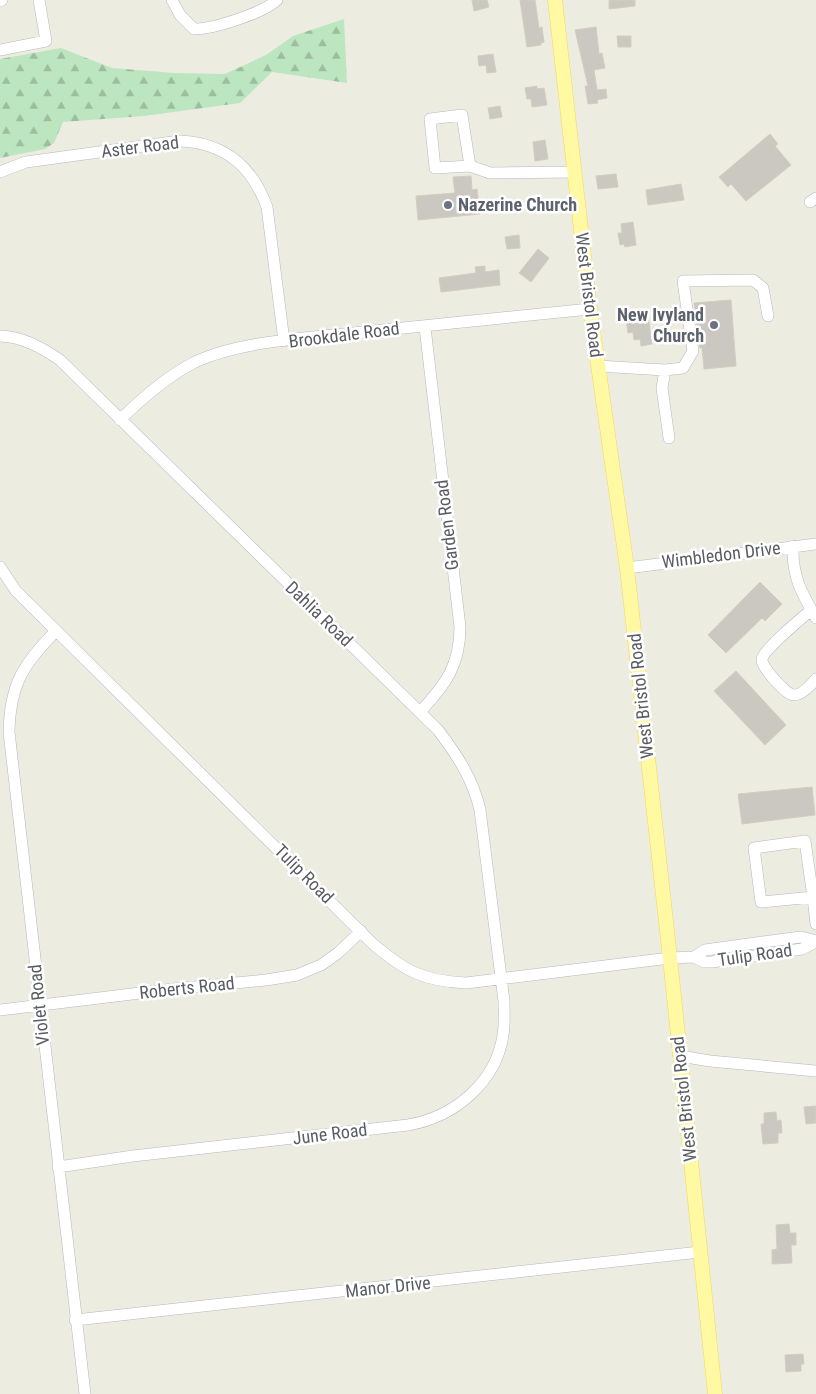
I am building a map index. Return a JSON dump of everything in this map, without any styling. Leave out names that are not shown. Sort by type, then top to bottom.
[{"type":"main road","name":"West Bristol Road","points":[[555,0],[590,309],[627,568],[715,1394]]},
{"type":"street","points":[[0,50],[46,41],[39,0]]},
{"type":"street","points":[[172,0],[180,16],[194,29],[208,29],[240,19],[277,0]]},
{"type":"street","points":[[470,166],[462,114],[430,119],[435,168],[470,166],[490,173],[575,172]]},
{"type":"street","name":"Aster Road","points":[[0,172],[26,162],[180,142],[201,144],[221,151],[235,159],[247,170],[261,192],[267,206],[284,342]]},
{"type":"street","points":[[598,366],[665,370],[683,368],[693,351],[683,281],[753,280],[763,288],[768,316]]},
{"type":"street","name":"Brookdale Road","points":[[120,420],[157,386],[196,362],[234,349],[424,326],[590,309]]},
{"type":"street","name":"Garden Road","points":[[420,712],[437,694],[454,666],[459,652],[460,627],[424,326]]},
{"type":"street","name":"Dahlia Road","points":[[0,336],[30,342],[60,360],[438,730],[458,757],[476,791],[484,829],[502,980]]},
{"type":"street","points":[[665,370],[662,388],[669,438]]},
{"type":"street","name":"Wimbledon Drive","points":[[627,568],[816,544]]},
{"type":"street","points":[[793,546],[792,562],[798,584],[814,614],[769,648],[762,661],[764,668],[788,693],[795,695],[800,693],[816,679]]},
{"type":"street","name":"Tulip Road","points":[[0,567],[16,591],[56,631],[373,944],[401,967],[426,978],[466,984],[670,958],[694,957],[705,950],[801,937],[816,942]]},
{"type":"street","name":"Violet Road","points":[[56,631],[24,668],[12,698],[10,744],[85,1394]]},
{"type":"street","points":[[812,897],[761,902],[754,848],[805,841],[816,924]]},
{"type":"street","name":"Roberts Road","points":[[0,1010],[266,980],[297,974],[321,965],[361,931]]},
{"type":"street","name":"June Road","points":[[58,1167],[133,1156],[408,1125],[434,1118],[460,1103],[476,1090],[493,1066],[501,1044],[505,1024],[502,980]]},
{"type":"street","points":[[680,1056],[710,1061],[816,1071]]},
{"type":"street","name":"Manor Drive","points":[[76,1320],[700,1252]]},
{"type":"green space","points":[[344,19],[347,83],[272,72],[240,103],[144,116],[63,122],[54,143],[45,149],[0,158],[0,59],[61,48],[112,68],[174,73],[225,74],[266,55],[293,36]]},
{"type":"building","points":[[472,0],[487,0],[489,7],[474,11]]},
{"type":"building","points":[[520,0],[535,0],[539,28],[542,27],[544,42],[541,45],[527,47]]},
{"type":"building","points":[[609,0],[635,0],[635,6],[609,9]]},
{"type":"building","points":[[596,27],[599,54],[602,53],[605,68],[594,70],[597,90],[606,89],[607,98],[597,100],[598,103],[588,104],[585,86],[588,86],[575,30]]},
{"type":"building","points":[[617,36],[631,36],[631,47],[618,47]]},
{"type":"building","points":[[493,54],[496,72],[487,73],[486,65],[479,66],[478,56]]},
{"type":"building","points":[[537,86],[537,89],[544,88],[547,105],[532,107],[531,99],[527,99],[525,88]]},
{"type":"building","points":[[500,106],[502,117],[490,119],[488,108]]},
{"type":"building","points":[[770,134],[778,144],[775,146],[791,165],[746,201],[731,184],[728,187],[719,177]]},
{"type":"building","points":[[545,140],[548,159],[535,161],[533,142]]},
{"type":"building","points":[[616,174],[618,187],[598,189],[596,176]]},
{"type":"building","name":"Nazerine Church","points":[[471,176],[472,190],[477,189],[480,214],[418,220],[416,196],[455,193],[453,177]]},
{"type":"building","points":[[681,184],[684,200],[648,205],[646,190]]},
{"type":"building","points":[[633,222],[636,245],[625,247],[624,244],[620,245],[618,233],[622,233],[621,224]]},
{"type":"building","points":[[519,235],[520,248],[507,249],[505,237]]},
{"type":"building","points":[[538,249],[549,258],[531,282],[519,273]]},
{"type":"building","points":[[485,266],[485,272],[499,270],[500,285],[441,292],[439,278],[476,273],[475,267]]},
{"type":"building","name":"New Ivyland Church","points":[[731,300],[736,366],[704,369],[694,303]]},
{"type":"building","points":[[648,315],[652,344],[641,346],[640,339],[634,340],[633,332],[628,333],[626,319]]},
{"type":"building","points":[[760,582],[782,604],[765,621],[762,618],[726,653],[708,635]]},
{"type":"building","points":[[736,671],[786,725],[765,745],[714,691]]},
{"type":"building","points":[[812,787],[815,815],[742,824],[738,794]]},
{"type":"building","points":[[816,1106],[816,1123],[806,1124],[804,1107]]},
{"type":"building","points":[[776,1112],[777,1121],[781,1120],[782,1133],[778,1133],[778,1143],[763,1144],[761,1124],[764,1124],[764,1113]]},
{"type":"building","points":[[789,1224],[790,1233],[796,1233],[796,1245],[791,1245],[792,1263],[772,1264],[772,1250],[777,1249],[776,1225]]},
{"type":"building","points":[[803,1354],[804,1364],[801,1364],[801,1371],[786,1372],[785,1355]]},
{"type":"place","name":"Nazerine Church","points":[[448,205]]},
{"type":"place","name":"New Ivyland Church","points":[[714,325]]}]
